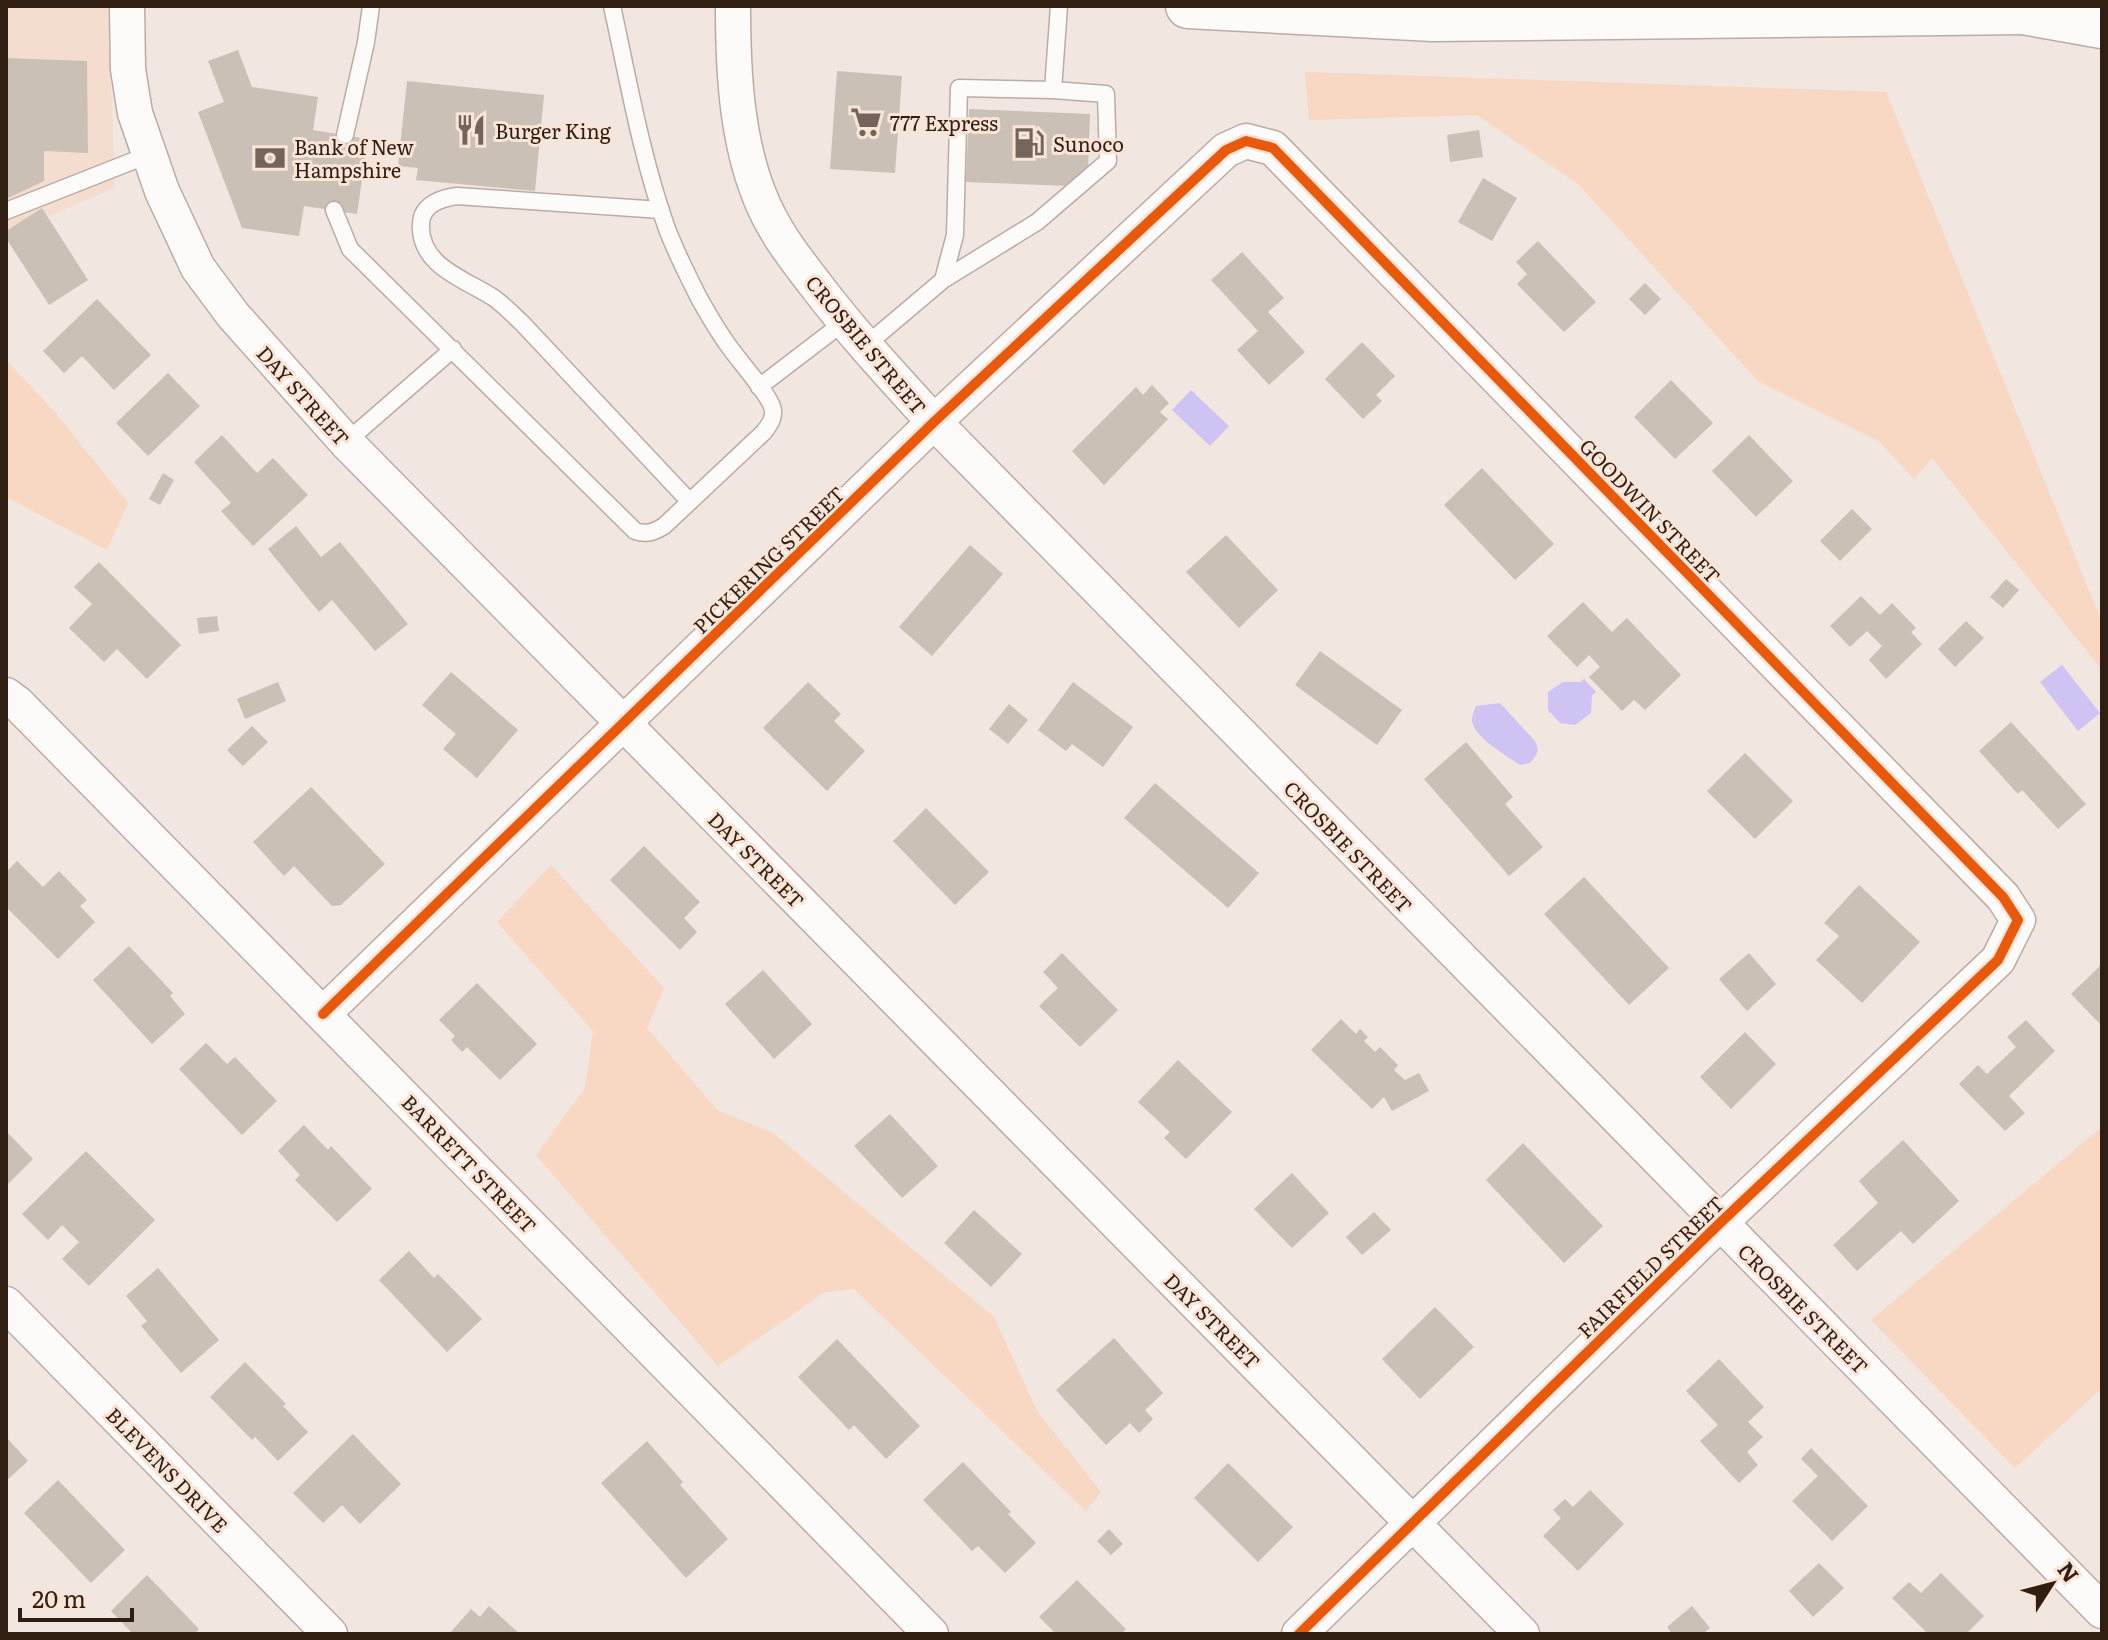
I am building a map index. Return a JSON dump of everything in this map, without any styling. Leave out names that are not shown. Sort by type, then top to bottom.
[{"type":"main road","points":[[1188,6],[1433,19],[2023,12],[2102,7]]},
{"type":"main road","points":[[2023,12],[2102,26]]},
{"type":"street","name":"DAY STREET","points":[[127,6],[128,69],[135,113],[148,155],[198,268],[233,315],[346,442],[1522,1634]]},
{"type":"street","name":"CROSBIE STREET","points":[[733,6],[739,115],[747,157],[760,199],[783,242],[854,334],[934,422],[2102,1611]]},
{"type":"street","name":"PICKERING STREET","points":[[323,1014],[934,422],[1226,150],[1246,141]]},
{"type":"street","name":"GOODWIN STREET","points":[[1246,141],[1273,148],[2003,897],[2018,920]]},
{"type":"street","name":"BARRETT STREET","points":[[6,695],[931,1634]]},
{"type":"street","name":"FAIRFIELD STREET","points":[[1299,1634],[1720,1223],[1998,960],[2018,920]]},
{"type":"street","name":"BLEVENS DRIVE","points":[[6,1304],[330,1634]]},
{"type":"lane","points":[[345,135],[371,6]]},
{"type":"lane","points":[[334,210],[350,249],[635,531],[644,534],[656,532],[764,432],[772,419],[773,408],[768,396],[728,346],[683,266],[661,210],[648,165],[612,6]]},
{"type":"lane","points":[[1053,90],[1059,6]]},
{"type":"lane","points":[[759,387],[854,334],[943,280],[1037,222],[1108,161],[1106,94],[959,88],[955,235],[943,280]]},
{"type":"lane","points":[[6,211],[148,155]]},
{"type":"lane","points":[[661,210],[457,196],[442,198],[428,207],[422,216],[422,244],[445,270],[495,299],[522,323],[690,502]]},
{"type":"lane","points":[[346,442],[453,349]]},
{"type":"shaded area","points":[[6,6],[108,6],[115,187],[6,235]]},
{"type":"shaded area","points":[[1305,72],[1886,92],[2102,622],[2102,670],[1932,458],[1914,479],[1879,441],[1759,382],[1578,184],[1477,115],[1309,120]]},
{"type":"shaded area","points":[[6,360],[53,410],[128,503],[107,550],[6,497]]},
{"type":"shaded area","points":[[1191,390],[1229,426],[1210,446],[1172,410]]},
{"type":"shaded area","points":[[2062,665],[2100,713],[2078,731],[2040,682]]},
{"type":"shaded area","points":[[1584,679],[1596,692],[1592,695],[1591,713],[1575,725],[1560,723],[1548,710],[1548,692],[1563,682],[1580,682]]},
{"type":"shaded area","points":[[1500,703],[1535,741],[1537,753],[1530,763],[1520,765],[1508,757],[1487,742],[1473,725],[1476,706]]},
{"type":"shaded area","points":[[551,865],[664,988],[647,1028],[717,1110],[773,1133],[994,1317],[1037,1411],[1101,1492],[1086,1511],[854,1289],[825,1292],[718,1366],[536,1155],[585,1088],[593,1031],[497,922]]},
{"type":"shaded area","points":[[2102,1127],[2102,1388],[2015,1468],[1871,1320]]},
{"type":"building","points":[[238,50],[252,87],[318,97],[313,130],[368,139],[357,214],[304,206],[299,236],[242,228],[198,112],[224,102],[208,61]]},
{"type":"building","points":[[6,58],[87,61],[88,153],[44,151],[44,181],[6,199]]},
{"type":"building","name":"777 Express","points":[[837,71],[902,76],[895,173],[830,169]]},
{"type":"building","name":"Burger King","points":[[407,81],[544,95],[535,191],[416,180],[418,168],[398,166]]},
{"type":"building","name":"Sunoco","points":[[969,109],[1090,114],[1088,172],[1072,186],[966,182]]},
{"type":"building","points":[[1479,130],[1483,157],[1450,162],[1447,135]]},
{"type":"building","points":[[1483,178],[1517,198],[1492,241],[1458,222]]},
{"type":"building","points":[[42,208],[88,280],[49,305],[6,238],[6,231]]},
{"type":"building","points":[[1538,241],[1596,302],[1564,332],[1517,284],[1527,274],[1516,262]]},
{"type":"building","points":[[1242,252],[1284,298],[1268,312],[1305,352],[1269,385],[1237,350],[1258,331],[1211,280]]},
{"type":"building","points":[[1645,283],[1661,299],[1645,315],[1629,299]]},
{"type":"building","points":[[97,299],[151,355],[114,390],[82,356],[64,373],[43,351]]},
{"type":"building","points":[[1362,342],[1395,376],[1376,395],[1382,401],[1363,419],[1325,379]]},
{"type":"building","points":[[168,373],[200,406],[148,456],[116,423]]},
{"type":"building","points":[[1671,380],[1713,423],[1675,459],[1634,417]]},
{"type":"building","points":[[1152,385],[1169,403],[1160,412],[1168,419],[1104,485],[1072,451],[1136,387],[1143,395]]},
{"type":"building","points":[[222,435],[257,473],[273,458],[308,495],[253,546],[221,511],[231,503],[194,462]]},
{"type":"building","points":[[1749,435],[1793,481],[1756,517],[1712,471]]},
{"type":"building","points":[[1482,468],[1554,544],[1515,580],[1444,505]]},
{"type":"building","points":[[163,473],[174,480],[160,505],[149,499]]},
{"type":"building","points":[[1852,509],[1872,529],[1840,561],[1820,541]]},
{"type":"building","points":[[296,526],[321,557],[340,542],[408,624],[375,651],[332,600],[319,612],[268,549]]},
{"type":"building","points":[[1226,535],[1278,590],[1239,628],[1186,572]]},
{"type":"building","points":[[970,545],[1003,574],[932,656],[899,627]]},
{"type":"building","points":[[99,562],[181,645],[147,679],[117,649],[104,662],[69,628],[92,604],[74,587]]},
{"type":"building","points":[[2006,579],[2019,590],[2003,608],[1990,597]]},
{"type":"building","points":[[1861,596],[1880,615],[1892,603],[1916,628],[1911,632],[1922,644],[1886,679],[1869,660],[1882,646],[1867,631],[1850,647],[1830,626]]},
{"type":"building","points":[[1583,602],[1612,632],[1627,618],[1681,675],[1645,710],[1634,700],[1622,711],[1589,677],[1600,667],[1589,655],[1577,667],[1547,636]]},
{"type":"building","points":[[217,616],[219,631],[199,634],[197,618]]},
{"type":"building","points":[[1966,621],[1984,638],[1955,667],[1938,649]]},
{"type":"building","points":[[1320,651],[1402,710],[1377,745],[1295,685]]},
{"type":"building","points":[[451,672],[518,730],[477,778],[443,749],[456,734],[422,705]]},
{"type":"building","points":[[278,682],[286,701],[245,719],[237,699]]},
{"type":"building","points":[[808,682],[841,714],[834,721],[865,751],[827,791],[763,728]]},
{"type":"building","points":[[1073,682],[1133,727],[1103,767],[1072,744],[1066,751],[1038,730]]},
{"type":"building","points":[[1009,704],[1028,720],[1008,744],[989,729]]},
{"type":"building","points":[[2011,722],[2086,804],[2058,829],[2022,790],[2018,794],[1979,751]]},
{"type":"building","points":[[252,726],[268,742],[243,766],[227,750]]},
{"type":"building","points":[[1466,742],[1513,797],[1505,804],[1543,847],[1509,876],[1424,779]]},
{"type":"building","points":[[1745,753],[1793,801],[1755,839],[1707,791]]},
{"type":"building","points":[[1155,783],[1259,873],[1228,908],[1124,818]]},
{"type":"building","points":[[311,787],[385,864],[341,905],[332,906],[294,866],[284,876],[253,842]]},
{"type":"building","points":[[926,808],[989,872],[955,905],[893,841]]},
{"type":"building","points":[[644,846],[700,902],[684,918],[697,932],[680,950],[610,880]]},
{"type":"building","points":[[17,861],[43,887],[59,871],[87,900],[80,906],[95,922],[58,959],[6,907],[6,872]]},
{"type":"building","points":[[1584,877],[1669,968],[1629,1005],[1544,914]]},
{"type":"building","points":[[1859,885],[1920,942],[1862,1003],[1816,960],[1839,936],[1824,923]]},
{"type":"building","points":[[129,946],[173,993],[170,996],[185,1014],[152,1044],[93,980]]},
{"type":"building","points":[[1062,953],[1118,1010],[1080,1047],[1039,1006],[1058,988],[1043,972]]},
{"type":"building","points":[[1749,953],[1776,984],[1747,1011],[1719,979]]},
{"type":"building","points":[[2102,964],[2102,1026],[2071,994]]},
{"type":"building","points":[[763,970],[812,1024],[774,1059],[725,1004]]},
{"type":"building","points":[[477,983],[537,1044],[500,1080],[467,1047],[462,1052],[451,1040],[455,1036],[439,1020]]},
{"type":"building","points":[[1341,1019],[1356,1034],[1360,1029],[1368,1037],[1364,1041],[1375,1052],[1380,1047],[1398,1065],[1394,1070],[1405,1080],[1419,1073],[1429,1091],[1392,1111],[1384,1097],[1372,1109],[1311,1050]]},
{"type":"building","points":[[2026,1020],[2055,1051],[2009,1096],[2025,1113],[2005,1131],[1959,1084],[1978,1065],[1987,1074],[2016,1047],[2007,1037]]},
{"type":"building","points":[[1745,1032],[1776,1064],[1731,1109],[1700,1077]]},
{"type":"building","points":[[206,1043],[227,1064],[235,1057],[277,1101],[242,1135],[179,1069]]},
{"type":"building","points":[[1178,1060],[1232,1112],[1186,1159],[1164,1138],[1170,1132],[1138,1102]]},
{"type":"building","points":[[890,1114],[938,1166],[902,1198],[854,1146]]},
{"type":"building","points":[[304,1125],[328,1150],[331,1146],[372,1189],[337,1222],[295,1180],[300,1175],[278,1151]]},
{"type":"building","points":[[6,1131],[33,1159],[6,1186]]},
{"type":"building","points":[[1903,1140],[1959,1201],[1913,1244],[1901,1231],[1857,1271],[1833,1245],[1878,1203],[1859,1181]]},
{"type":"building","points":[[1523,1143],[1603,1226],[1564,1263],[1486,1180]]},
{"type":"building","points":[[86,1151],[155,1220],[89,1286],[62,1259],[79,1242],[62,1225],[48,1240],[22,1214]]},
{"type":"building","points":[[1292,1173],[1329,1213],[1292,1248],[1254,1209]]},
{"type":"building","points":[[974,1210],[1022,1254],[991,1287],[944,1243]]},
{"type":"building","points":[[1374,1212],[1391,1230],[1362,1255],[1346,1237]]},
{"type":"building","points":[[409,1251],[434,1278],[438,1274],[482,1319],[447,1352],[379,1280]]},
{"type":"building","points":[[158,1268],[219,1340],[181,1373],[141,1326],[147,1321],[126,1296]]},
{"type":"building","points":[[1435,1307],[1474,1347],[1420,1399],[1382,1359]]},
{"type":"building","points":[[1114,1338],[1163,1393],[1145,1410],[1153,1419],[1139,1433],[1130,1423],[1106,1445],[1056,1390]]},
{"type":"building","points":[[837,1339],[920,1426],[886,1459],[854,1425],[849,1430],[798,1377]]},
{"type":"building","points":[[1719,1359],[1764,1407],[1748,1422],[1763,1437],[1747,1452],[1758,1465],[1739,1483],[1700,1441],[1718,1425],[1686,1391]]},
{"type":"building","points":[[245,1362],[308,1432],[278,1461],[255,1437],[252,1440],[210,1397]]},
{"type":"building","points":[[353,1434],[401,1484],[360,1524],[342,1505],[323,1523],[293,1493]]},
{"type":"building","points":[[6,1437],[28,1461],[6,1481]]},
{"type":"building","points":[[647,1441],[683,1482],[680,1485],[728,1539],[686,1578],[601,1483]]},
{"type":"building","points":[[1811,1448],[1868,1506],[1832,1541],[1792,1501],[1818,1476],[1801,1459]]},
{"type":"building","points":[[963,1462],[1036,1543],[1005,1573],[978,1546],[972,1551],[923,1500]]},
{"type":"building","points":[[1228,1463],[1293,1527],[1258,1562],[1194,1498]]},
{"type":"building","points":[[58,1480],[125,1550],[91,1583],[24,1513]]},
{"type":"building","points":[[1590,1490],[1624,1524],[1578,1571],[1543,1536],[1561,1518],[1553,1510],[1565,1499],[1573,1507]]},
{"type":"building","points":[[1109,1529],[1123,1544],[1111,1555],[1097,1541]]},
{"type":"building","points":[[1819,1563],[1844,1588],[1813,1617],[1789,1591]]},
{"type":"building","points":[[1941,1573],[1984,1616],[1966,1634],[1928,1634],[1892,1598],[1909,1582],[1921,1593]]},
{"type":"building","points":[[147,1575],[199,1629],[194,1634],[133,1634],[111,1611]]},
{"type":"building","points":[[1077,1580],[1126,1629],[1125,1634],[1056,1634],[1039,1617]]},
{"type":"building","points":[[489,1606],[520,1634],[449,1634],[471,1609],[480,1617]]},
{"type":"building","points":[[1692,1606],[1710,1628],[1702,1634],[1672,1634],[1667,1627]]},
{"type":"cycle path","points":[[323,1014],[934,422],[1226,150],[1246,141],[1273,148],[2003,897],[2018,920],[1998,960],[1720,1223],[1299,1634]]},
{"type":"place","name":"777 Express","points":[[866,122]]},
{"type":"place","name":"Burger King","points":[[471,130]]},
{"type":"place","name":"Sunoco","points":[[1029,143]]},
{"type":"place","name":"Bank of New Hampshire","points":[[270,158]]}]
